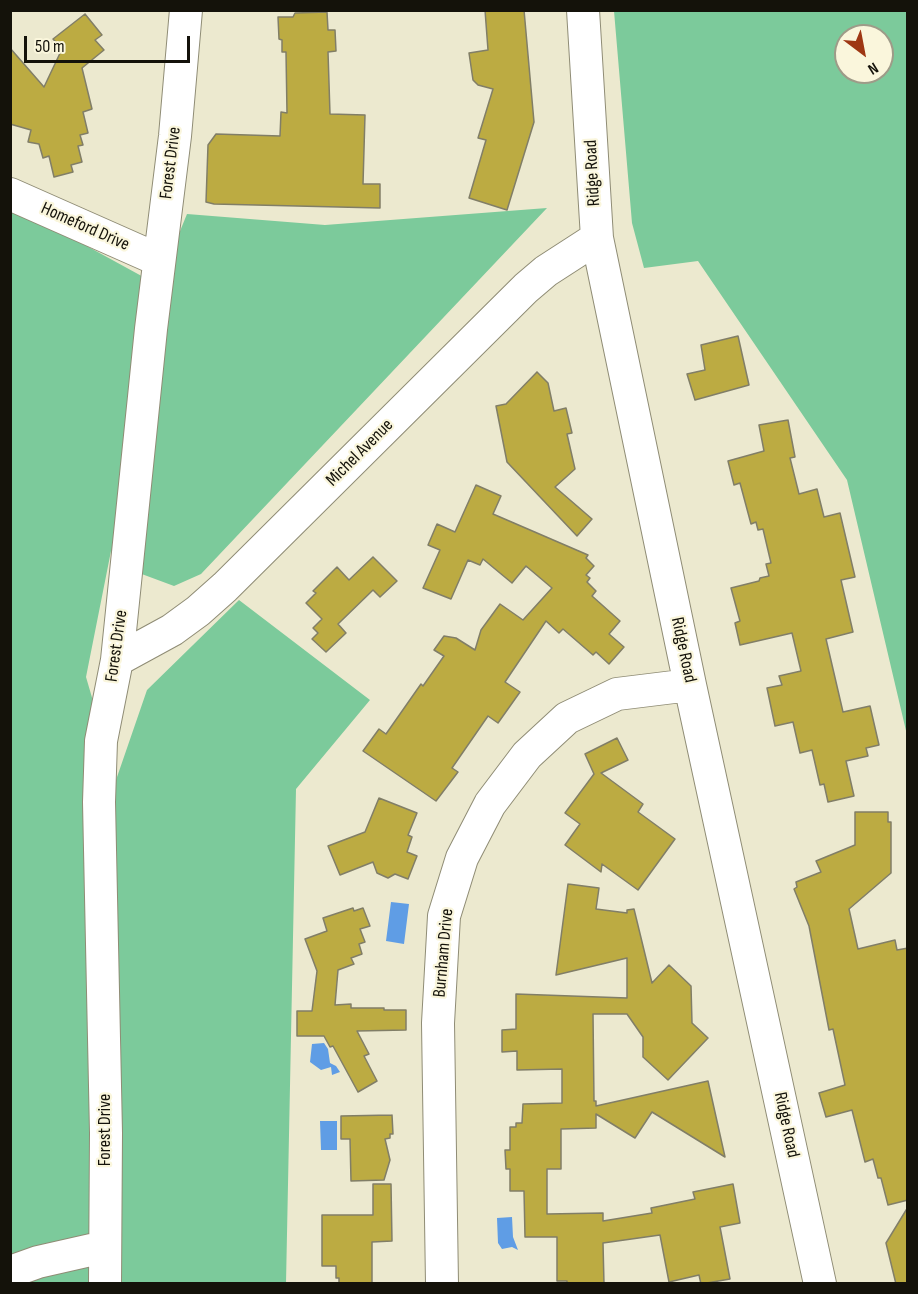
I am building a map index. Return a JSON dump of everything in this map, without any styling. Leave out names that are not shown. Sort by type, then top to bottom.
[{"type":"street","name":"Forest Drive","points":[[105,1284],[106,1133],[99,802],[101,741],[117,660],[159,260],[175,136],[186,10]]},
{"type":"street","name":"Ridge Road","points":[[583,10],[597,238],[690,685],[820,1284]]},
{"type":"street","name":"Homeford Drive","points":[[10,194],[159,260]]},
{"type":"street","name":"Michel Avenue","points":[[117,660],[172,630],[212,599],[526,288],[546,271],[597,238]]},
{"type":"street","name":"Burnham Drive","points":[[442,1284],[438,1023],[444,916],[462,858],[490,804],[520,763],[567,718],[617,694],[690,685]]},
{"type":"street","points":[[10,1272],[38,1262],[104,1247]]},
{"type":"green space","points":[[614,11],[907,11],[907,735],[847,480],[698,261],[644,268],[632,223]]},
{"type":"green space","points":[[10,204],[158,285],[187,214],[325,225],[547,208],[201,574],[174,586],[139,573],[111,551],[86,677],[116,780],[147,690],[239,600],[370,700],[296,789],[286,1283],[11,1283]]},
{"type":"water","points":[[391,902],[409,904],[404,944],[386,941]]},
{"type":"water","points":[[324,1043],[328,1049],[330,1063],[340,1072],[332,1075],[331,1067],[321,1070],[310,1062],[312,1044]]},
{"type":"water","points":[[320,1121],[337,1121],[337,1150],[321,1150]]},
{"type":"water","points":[[512,1217],[513,1237],[518,1250],[512,1247],[502,1249],[498,1243],[497,1218]]},
{"type":"building","points":[[485,10],[524,10],[534,122],[507,210],[469,198],[486,140],[478,138],[493,89],[478,85],[473,80],[469,53],[488,50]]},
{"type":"building","points":[[327,12],[328,30],[335,30],[336,51],[328,52],[330,114],[365,115],[363,184],[380,184],[380,208],[206,202],[208,145],[216,134],[280,136],[281,112],[287,113],[286,52],[282,52],[282,40],[279,39],[278,17],[293,17],[295,13]]},
{"type":"building","points":[[85,14],[102,35],[95,40],[104,50],[82,68],[92,109],[83,112],[88,133],[80,135],[83,145],[78,146],[82,162],[71,165],[73,172],[54,177],[49,156],[43,158],[39,144],[28,142],[31,130],[10,124],[10,48],[44,87],[62,49],[53,39]]},
{"type":"building","points":[[738,336],[749,385],[695,400],[687,374],[705,370],[701,345]]},
{"type":"building","points":[[537,372],[548,383],[554,411],[566,408],[572,433],[567,434],[575,469],[555,487],[592,519],[577,536],[507,462],[496,406],[506,404]]},
{"type":"building","points":[[788,420],[795,457],[790,458],[799,494],[817,489],[824,517],[840,513],[855,577],[841,580],[853,632],[826,639],[843,712],[870,706],[879,745],[866,748],[868,756],[846,761],[854,796],[828,802],[824,784],[820,785],[812,750],[800,753],[793,722],[775,726],[767,688],[782,685],[779,676],[801,671],[792,633],[740,645],[735,623],[740,621],[731,588],[769,576],[766,564],[771,563],[763,529],[758,530],[756,522],[751,524],[740,483],[734,485],[728,461],[764,451],[759,425]]},
{"type":"building","points":[[476,485],[501,496],[493,514],[588,555],[586,558],[594,566],[586,575],[590,578],[587,582],[596,591],[592,596],[620,621],[609,634],[624,647],[609,664],[596,652],[593,655],[563,629],[559,633],[546,621],[505,682],[520,692],[498,723],[488,716],[452,768],[458,772],[436,801],[363,751],[379,729],[386,734],[421,684],[423,686],[444,656],[434,650],[444,636],[456,638],[475,650],[481,630],[500,604],[523,620],[552,588],[526,566],[512,583],[483,559],[480,565],[468,560],[451,599],[423,588],[440,550],[428,545],[437,524],[455,532]]},
{"type":"building","points":[[373,557],[397,581],[380,597],[373,590],[338,624],[346,633],[326,652],[312,639],[318,633],[313,628],[322,619],[306,603],[316,593],[313,591],[337,567],[349,580]]},
{"type":"building","points":[[617,738],[628,760],[601,773],[643,804],[638,812],[675,839],[638,890],[602,864],[601,872],[565,845],[580,824],[565,813],[594,774],[585,754]]},
{"type":"building","points":[[379,798],[417,813],[408,835],[412,837],[407,852],[417,856],[408,879],[395,874],[388,878],[377,873],[373,862],[340,875],[328,846],[365,832]]},
{"type":"building","points":[[855,812],[888,812],[888,822],[891,822],[891,873],[849,909],[858,949],[895,940],[897,950],[908,948],[908,1200],[888,1205],[873,1159],[865,1162],[852,1110],[826,1117],[819,1093],[845,1085],[833,1029],[829,1030],[809,926],[794,889],[797,887],[796,882],[821,872],[816,861],[855,845]]},
{"type":"building","points":[[568,884],[599,888],[596,909],[627,913],[627,910],[634,909],[652,983],[669,965],[691,986],[692,1023],[708,1038],[668,1080],[643,1057],[643,1037],[627,1014],[593,1014],[594,1101],[596,1101],[596,1106],[708,1081],[725,1157],[652,1112],[635,1138],[596,1114],[596,1128],[561,1129],[561,1169],[547,1169],[547,1214],[603,1213],[603,1221],[652,1213],[651,1208],[695,1199],[693,1192],[733,1184],[740,1223],[720,1227],[730,1279],[701,1284],[699,1275],[669,1282],[660,1235],[603,1243],[604,1284],[567,1284],[567,1281],[557,1281],[557,1237],[525,1237],[524,1191],[510,1191],[510,1169],[506,1169],[505,1150],[510,1150],[510,1127],[516,1127],[516,1123],[522,1123],[523,1104],[562,1103],[562,1069],[517,1070],[517,1051],[502,1052],[502,1030],[516,1029],[516,994],[627,998],[627,958],[556,975]]},
{"type":"building","points":[[353,908],[354,911],[363,908],[370,926],[360,929],[365,942],[359,944],[362,954],[351,958],[354,964],[338,970],[335,1005],[351,1004],[351,1008],[406,1010],[406,1030],[357,1031],[369,1054],[364,1056],[377,1081],[358,1092],[333,1046],[330,1047],[324,1036],[297,1036],[297,1011],[312,1011],[317,971],[305,939],[327,931],[323,918]]},
{"type":"building","points":[[392,1115],[393,1134],[390,1134],[390,1138],[385,1139],[390,1160],[384,1180],[351,1181],[350,1139],[341,1139],[341,1116]]},
{"type":"building","points":[[373,1184],[391,1184],[392,1241],[372,1242],[372,1284],[339,1284],[339,1278],[336,1278],[336,1266],[322,1266],[322,1215],[373,1215]]},
{"type":"building","points":[[908,1207],[908,1284],[896,1284],[886,1243]]}]
